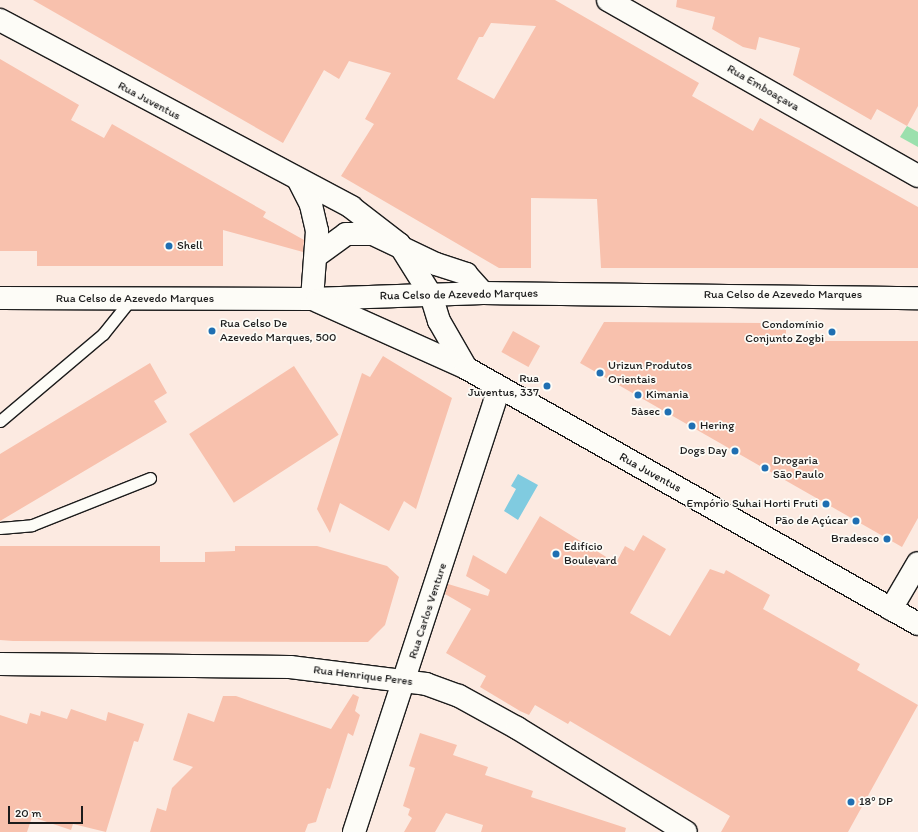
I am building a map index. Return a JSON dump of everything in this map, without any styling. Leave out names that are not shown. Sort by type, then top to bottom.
[{"type":"street","name":"Rua Emboaçava","points":[[608,0],[918,176]]},
{"type":"street","name":"Rua Juventus","points":[[0,20],[299,181],[351,207],[399,244],[431,294],[439,321],[466,368]]},
{"type":"street","points":[[299,181],[310,205],[317,231],[312,299]]},
{"type":"street","points":[[316,256],[346,234],[373,234],[399,244],[436,264],[466,274],[476,281],[482,293]]},
{"type":"street","name":"Rua Celso de Azevedo Marques","points":[[0,298],[312,299],[482,293],[918,298]]},
{"type":"street","name":"Rua Juventus","points":[[312,299],[466,368],[918,624]]},
{"type":"street","name":"Rua Carlos Venture","points":[[354,832],[405,680],[499,388]]},
{"type":"street","points":[[891,609],[918,563]]},
{"type":"street","name":"Rua Henrique Peres","points":[[0,664],[290,668],[405,680],[459,696],[673,829]]},
{"type":"lane","points":[[0,421],[103,334],[132,299]]},
{"type":"lane","points":[[0,528],[32,525],[150,478]]},
{"type":"green space","points":[[907,126],[918,132],[918,147],[900,137]]},
{"type":"water","points":[[518,474],[538,485],[518,520],[504,511],[516,489],[511,486]]},
{"type":"building","points":[[33,0],[555,0],[699,83],[692,96],[753,131],[760,118],[918,207],[918,268],[601,268],[597,199],[531,198],[531,268],[499,268],[341,176],[374,124],[365,119],[391,73],[349,61],[339,79],[324,70],[283,143]],"holes":[[[491,23],[536,26],[494,99],[457,79],[479,37],[483,37]]]},
{"type":"building","points":[[677,0],[918,0],[918,106],[907,126],[877,109],[871,120],[793,75],[800,48],[759,37],[756,50],[743,47],[712,29],[715,17],[676,7]]},
{"type":"building","points":[[0,59],[79,105],[71,120],[104,138],[112,124],[266,212],[263,217],[304,240],[303,252],[223,230],[223,266],[37,266],[37,251],[0,251]]},
{"type":"building","points":[[604,322],[786,323],[786,341],[918,341],[918,518],[902,547],[580,363]]},
{"type":"building","points":[[513,331],[540,346],[528,367],[501,352]]},
{"type":"building","points":[[383,356],[452,398],[416,509],[404,501],[389,531],[340,503],[330,533],[317,509],[362,373],[370,377]]},
{"type":"building","points":[[150,363],[167,393],[154,401],[167,422],[0,521],[0,454]]},
{"type":"building","points":[[294,366],[339,435],[234,503],[189,434]]},
{"type":"building","points":[[540,516],[616,563],[625,546],[634,551],[643,535],[666,549],[630,613],[670,636],[710,569],[724,574],[726,570],[770,595],[763,609],[860,664],[857,670],[918,705],[848,832],[721,832],[730,816],[570,721],[568,724],[535,705],[529,715],[520,711],[480,687],[486,676],[446,653],[471,609],[445,594],[448,584],[488,596],[490,590],[466,576],[473,555],[506,574]]},
{"type":"building","points":[[0,546],[160,546],[160,562],[205,562],[205,552],[235,551],[235,546],[317,546],[387,566],[399,577],[385,625],[368,642],[0,640]]},
{"type":"building","points":[[353,694],[359,697],[355,711],[360,715],[353,736],[348,733],[330,789],[327,788],[316,822],[308,824],[305,832],[150,832],[157,808],[166,811],[172,788],[193,767],[173,760],[188,713],[214,722],[223,696],[236,696],[331,729]]},
{"type":"building","points":[[71,709],[106,721],[108,712],[144,724],[138,742],[134,741],[106,832],[73,824],[71,830],[32,817],[27,832],[0,832],[0,715],[27,724],[30,713],[40,716],[41,711],[67,719]]},
{"type":"building","points":[[420,733],[457,745],[453,755],[488,767],[485,775],[533,791],[531,797],[626,828],[625,832],[481,832],[483,825],[446,813],[435,832],[404,832],[412,818],[408,815],[410,809],[403,806],[415,768],[409,766]]},
{"type":"place","name":"Shell","points":[[169,246]]},
{"type":"place","name":"Rua Celso De Azevedo Marques, 500","points":[[212,331]]},
{"type":"place","name":"Condomínio Conjunto Zogbi","points":[[832,332]]},
{"type":"place","name":"Urizun Produtos Orientais","points":[[600,373]]},
{"type":"place","name":"Rua Juventus, 337","points":[[547,386]]},
{"type":"place","name":"Kimania","points":[[638,395]]},
{"type":"place","name":"5àsec","points":[[668,412]]},
{"type":"place","name":"Hering","points":[[692,426]]},
{"type":"place","name":"Dogs Day","points":[[735,451]]},
{"type":"place","name":"Drogaria São Paulo","points":[[765,468]]},
{"type":"place","name":"Empório Suhai Horti Fruti","points":[[826,504]]},
{"type":"place","name":"Pão de Açúcar","points":[[856,521]]},
{"type":"place","name":"Bradesco","points":[[887,539]]},
{"type":"place","name":"Edifício Boulevard","points":[[556,554]]},
{"type":"place","name":"18º DP","points":[[851,802]]}]
